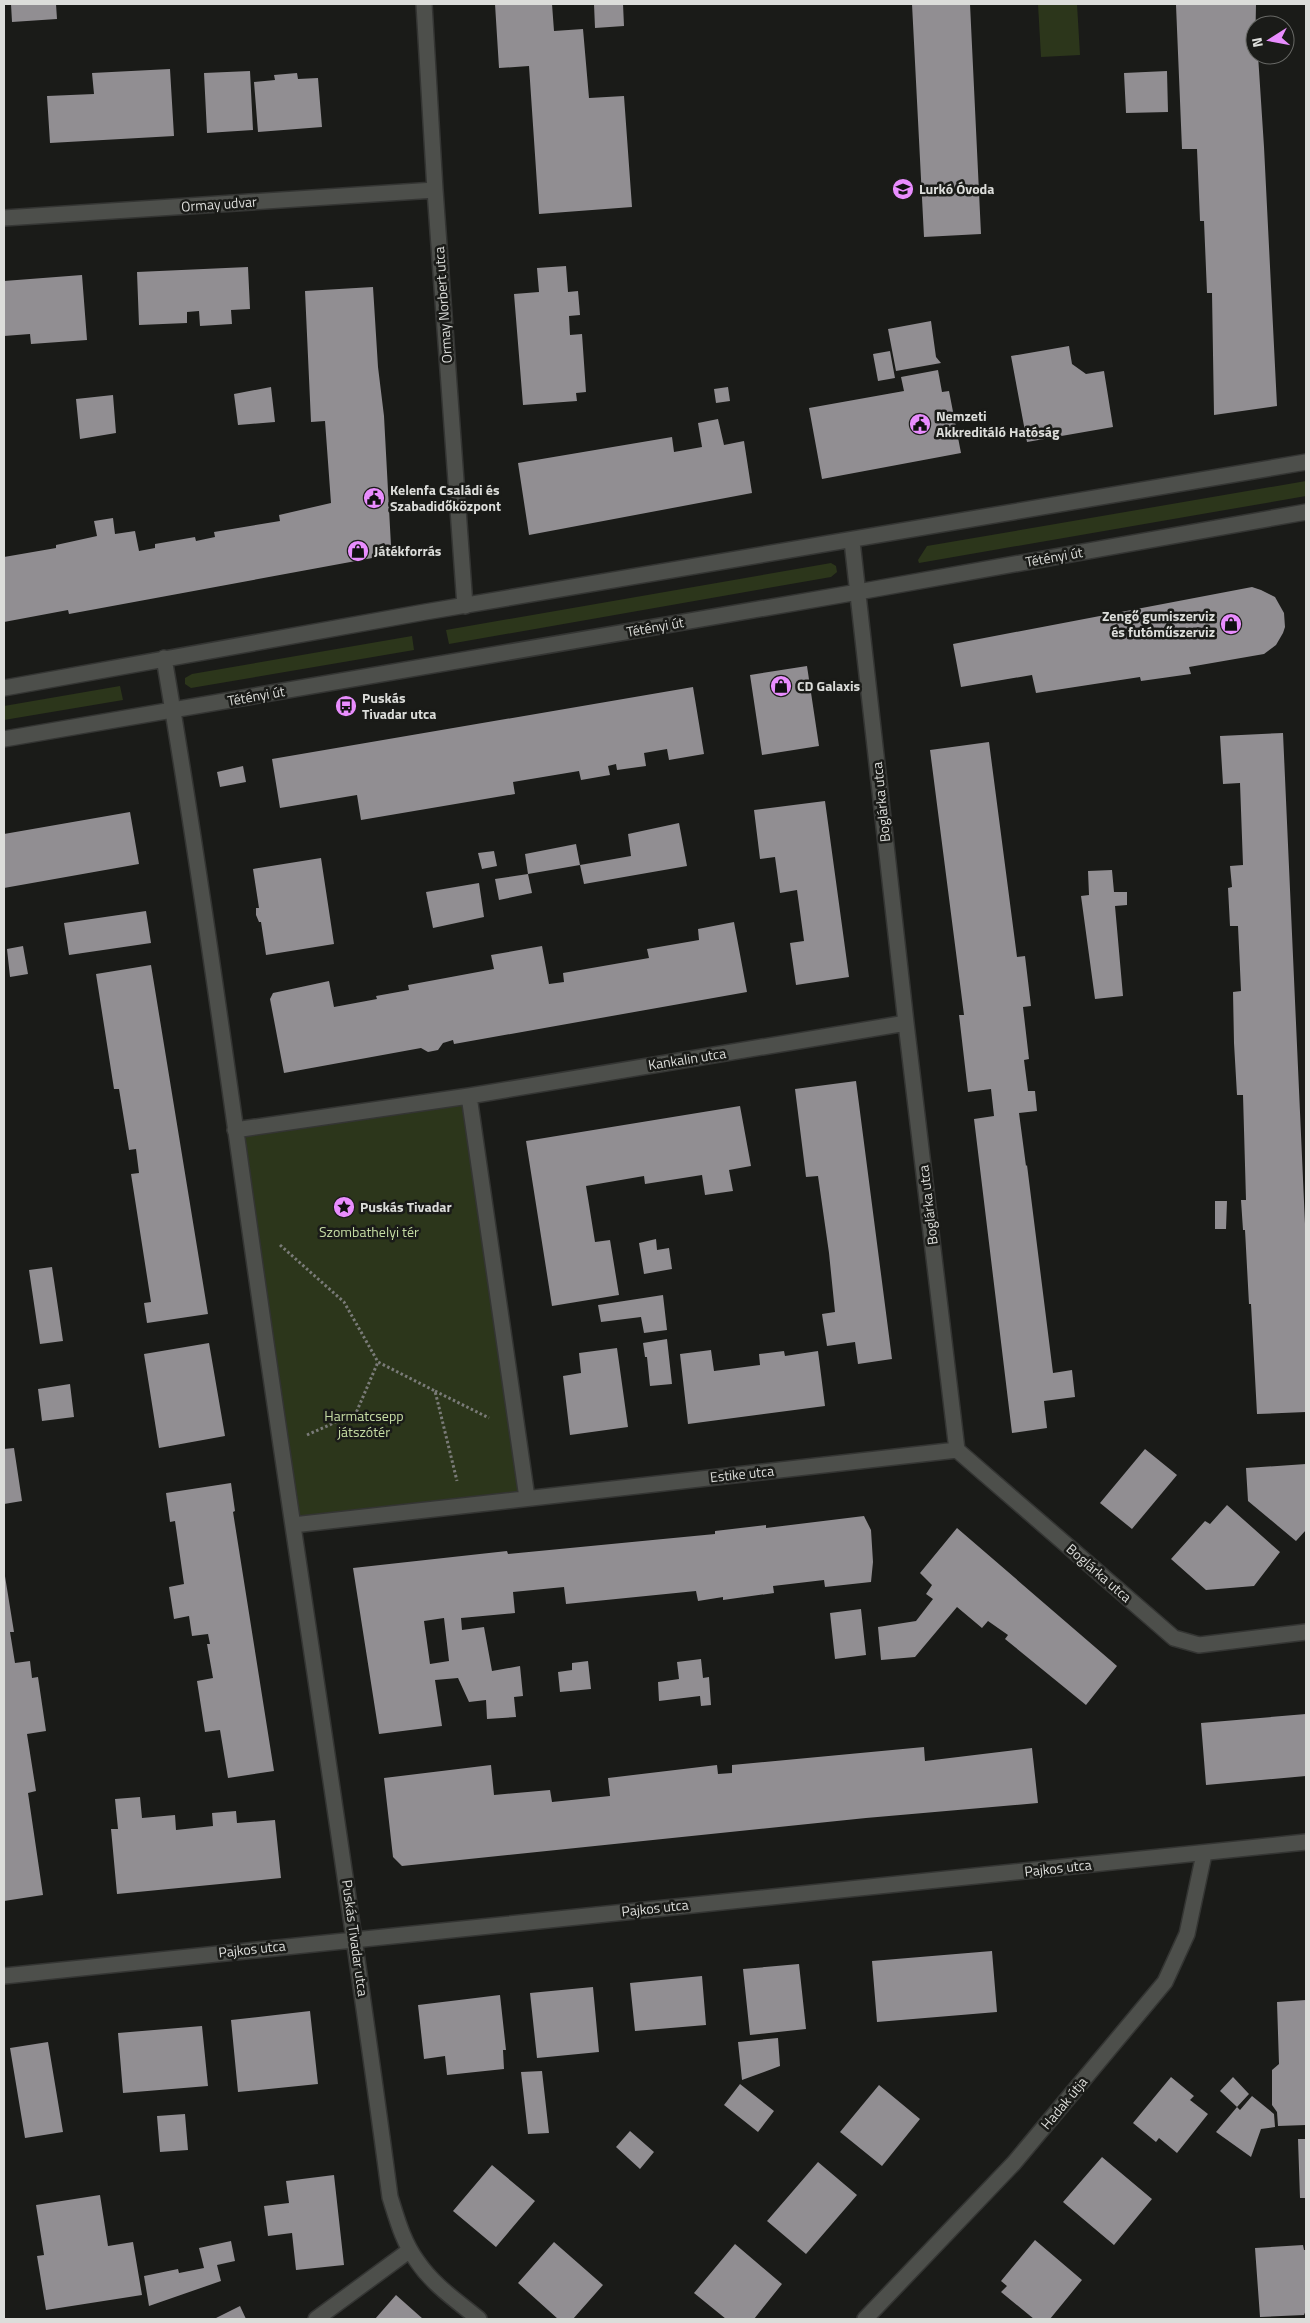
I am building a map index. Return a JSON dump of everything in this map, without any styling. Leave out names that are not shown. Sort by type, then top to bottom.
[{"type":"street","name":"Ormay Norbert utca","points":[[424,4],[464,606]]},
{"type":"street","name":"Ormay udvar","points":[[4,218],[435,190]]},
{"type":"street","points":[[4,688],[164,658],[1306,462]]},
{"type":"street","name":"Tétényi út","points":[[4,738],[173,711],[1306,512]]},
{"type":"street","name":"Boglárka utca","points":[[852,541],[906,1023],[957,1450],[1174,1638],[1199,1645],[1306,1632]]},
{"type":"street","points":[[164,658],[292,1526],[527,1498],[469,1096],[235,1130]]},
{"type":"street","name":"Kankalin utca","points":[[469,1096],[906,1023]]},
{"type":"street","name":"Estike utca","points":[[527,1498],[957,1450]]},
{"type":"street","name":"Puskás Tivadar utca","points":[[292,1526],[355,1938],[390,2198],[401,2232],[417,2262],[438,2286],[479,2319]]},
{"type":"street","name":"Pajkos utca","points":[[4,1976],[355,1938],[1204,1854],[1306,1842]]},
{"type":"street","name":"Hadak útja","points":[[865,2319],[1014,2163],[1165,1982],[1187,1934],[1204,1854]]},
{"type":"street","points":[[316,2319],[410,2250]]},
{"type":"path","points":[[247,1216],[344,1302],[378,1362],[436,1390],[518,1434]]},
{"type":"path","points":[[281,1447],[356,1413],[378,1362]]},
{"type":"path","points":[[436,1390],[463,1506]]},
{"type":"green space","points":[[1038,4],[1077,4],[1080,55],[1041,57]]},
{"type":"green space","points":[[1306,481],[1306,496],[919,563],[918,560],[927,546]]},
{"type":"green space","points":[[831,563],[836,566],[837,572],[831,577],[449,644],[446,630]]},
{"type":"green space","points":[[412,636],[414,650],[191,688],[185,684],[185,678],[192,674]]},
{"type":"green space","points":[[120,686],[123,700],[4,720],[4,706]]},
{"type":"green space","name":"Szombathelyi tér","points":[[469,1096],[527,1498],[293,1525],[235,1130]]},
{"type":"building","points":[[11,4],[56,4],[57,19],[12,22]]},
{"type":"building","points":[[495,4],[552,4],[554,31],[583,29],[589,98],[624,96],[632,207],[539,214],[529,66],[499,68]]},
{"type":"building","points":[[594,4],[623,4],[624,26],[595,28]]},
{"type":"building","points":[[912,4],[970,4],[981,234],[924,237]]},
{"type":"building","points":[[1256,4],[1256,15],[1245,15],[1245,65],[1259,65],[1277,406],[1214,415],[1212,293],[1207,293],[1204,221],[1200,221],[1197,149],[1182,149],[1176,5]]},
{"type":"building","points":[[170,69],[174,136],[50,143],[47,96],[94,94],[92,73]]},
{"type":"building","points":[[250,71],[253,130],[207,133],[204,73]]},
{"type":"building","points":[[1167,71],[1168,112],[1126,113],[1124,73]]},
{"type":"building","points":[[297,73],[298,79],[318,78],[322,127],[258,132],[254,82],[275,80],[274,75]]},
{"type":"building","points":[[566,266],[568,292],[578,291],[580,315],[569,316],[570,335],[582,334],[586,392],[576,393],[577,401],[523,405],[514,294],[539,292],[537,268]]},
{"type":"building","points":[[248,267],[250,309],[231,310],[232,324],[200,326],[199,311],[187,312],[187,323],[139,325],[137,272]]},
{"type":"building","points":[[82,275],[87,340],[31,344],[30,334],[4,336],[4,281]]},
{"type":"building","points":[[373,287],[378,367],[384,416],[391,546],[383,556],[69,614],[68,610],[4,622],[4,557],[56,548],[56,545],[97,536],[94,521],[113,518],[115,534],[135,531],[139,551],[155,548],[155,544],[195,537],[196,541],[215,537],[214,532],[280,521],[279,515],[331,503],[325,421],[311,422],[305,291]]},
{"type":"building","points":[[931,321],[936,357],[941,363],[896,371],[888,329]]},
{"type":"building","points":[[1069,346],[1072,364],[1086,374],[1104,371],[1113,427],[1027,442],[1011,356]]},
{"type":"building","points":[[890,351],[895,378],[878,381],[873,354]]},
{"type":"building","points":[[938,370],[942,392],[949,391],[961,453],[822,479],[809,408],[904,391],[901,377]]},
{"type":"building","points":[[271,387],[275,422],[238,425],[234,394]]},
{"type":"building","points":[[728,387],[730,401],[716,403],[714,389]]},
{"type":"building","points":[[113,395],[116,433],[80,439],[76,399]]},
{"type":"building","points":[[718,419],[724,445],[744,441],[752,493],[529,535],[518,463],[672,437],[674,452],[702,447],[698,423]]},
{"type":"building","points":[[1252,587],[1275,597],[1284,613],[1285,627],[1283,633],[1276,645],[1264,654],[1189,667],[1191,674],[1141,681],[1140,677],[1036,693],[1032,675],[961,687],[953,644]]},
{"type":"building","points":[[807,666],[819,746],[762,755],[750,675]]},
{"type":"building","points":[[693,687],[704,754],[669,760],[667,749],[644,753],[646,766],[617,770],[616,764],[608,766],[610,775],[581,780],[579,771],[513,782],[515,794],[361,820],[357,795],[280,808],[272,759]]},
{"type":"building","points":[[1283,733],[1306,1246],[1306,1412],[1257,1414],[1251,1304],[1249,1304],[1245,1230],[1243,1230],[1241,1200],[1246,1200],[1243,1095],[1237,1095],[1234,1043],[1233,992],[1241,991],[1238,926],[1230,926],[1228,888],[1232,887],[1230,866],[1243,865],[1240,783],[1223,784],[1220,736]]},
{"type":"building","points":[[989,742],[1017,957],[1025,956],[1031,1006],[1023,1007],[1029,1059],[1024,1060],[1028,1091],[1035,1091],[1037,1111],[1019,1113],[1053,1373],[1072,1370],[1075,1397],[1044,1401],[1047,1428],[1012,1433],[974,1119],[994,1116],[991,1089],[968,1092],[959,1015],[964,1015],[930,750]]},
{"type":"building","points":[[243,766],[246,782],[220,787],[217,772]]},
{"type":"building","points":[[825,801],[849,977],[796,985],[790,943],[804,941],[797,890],[780,893],[775,857],[760,859],[754,810]]},
{"type":"building","points":[[130,812],[139,864],[4,888],[4,834]]},
{"type":"building","points":[[679,823],[687,866],[584,884],[580,865],[631,856],[628,834]]},
{"type":"building","points":[[576,844],[580,865],[528,874],[525,854]]},
{"type":"building","points":[[494,851],[497,866],[482,869],[478,853]]},
{"type":"building","points":[[321,858],[334,944],[266,955],[261,922],[259,922],[256,915],[256,908],[259,908],[253,869]]},
{"type":"building","points":[[1112,870],[1114,892],[1127,892],[1127,905],[1115,906],[1123,996],[1095,999],[1081,896],[1089,895],[1088,871]]},
{"type":"building","points":[[528,874],[532,893],[499,900],[495,879]]},
{"type":"building","points":[[479,883],[484,917],[433,928],[426,892]]},
{"type":"building","points":[[146,911],[151,943],[69,955],[64,923]]},
{"type":"building","points":[[734,922],[747,992],[454,1044],[453,1040],[443,1043],[438,1050],[428,1052],[421,1048],[284,1073],[270,999],[273,993],[329,981],[334,1007],[377,999],[376,996],[409,990],[408,985],[494,969],[491,955],[542,946],[549,984],[564,982],[563,973],[649,958],[647,949],[699,940],[698,929]]},
{"type":"building","points":[[23,946],[28,974],[10,977],[7,949]]},
{"type":"building","points":[[151,965],[208,1314],[147,1323],[144,1303],[151,1302],[131,1174],[139,1173],[136,1149],[129,1150],[119,1089],[114,1089],[96,974]]},
{"type":"building","points":[[856,1081],[892,1359],[858,1364],[855,1342],[827,1346],[822,1314],[835,1312],[829,1253],[818,1176],[806,1177],[795,1089]]},
{"type":"building","points":[[740,1106],[751,1166],[729,1170],[733,1191],[705,1195],[702,1175],[645,1184],[644,1176],[586,1186],[595,1242],[610,1240],[619,1295],[552,1306],[526,1141]]},
{"type":"building","points":[[1215,1201],[1227,1201],[1226,1229],[1215,1229]]},
{"type":"building","points":[[656,1239],[657,1250],[669,1248],[672,1269],[644,1274],[639,1243]]},
{"type":"building","points":[[52,1267],[63,1341],[40,1344],[29,1270]]},
{"type":"building","points":[[663,1295],[667,1330],[644,1333],[641,1317],[601,1322],[598,1305]]},
{"type":"building","points":[[667,1339],[672,1384],[650,1386],[647,1357],[645,1357],[643,1343]]},
{"type":"building","points":[[209,1343],[225,1436],[159,1448],[144,1354]]},
{"type":"building","points":[[617,1348],[628,1427],[570,1435],[563,1376],[581,1373],[579,1353]]},
{"type":"building","points":[[711,1350],[714,1371],[760,1365],[759,1354],[784,1351],[785,1356],[818,1351],[825,1406],[688,1424],[680,1354]]},
{"type":"building","points":[[70,1384],[74,1417],[42,1421],[38,1389]]},
{"type":"building","points":[[14,1448],[22,1501],[4,1504],[4,1449]]},
{"type":"building","points":[[1145,1449],[1177,1475],[1132,1529],[1100,1503]]},
{"type":"building","points":[[1306,1464],[1306,1530],[1296,1541],[1248,1501],[1246,1468]]},
{"type":"building","points":[[231,1483],[235,1511],[233,1512],[274,1771],[228,1778],[220,1730],[205,1732],[197,1681],[213,1678],[207,1644],[210,1644],[208,1634],[192,1636],[189,1616],[174,1619],[169,1587],[184,1584],[175,1521],[170,1522],[166,1493]]},
{"type":"building","points":[[1227,1505],[1280,1552],[1254,1586],[1206,1590],[1171,1559],[1205,1521],[1210,1524]]},
{"type":"building","points":[[864,1516],[871,1530],[873,1562],[871,1582],[825,1587],[824,1580],[773,1586],[774,1593],[723,1600],[723,1597],[698,1601],[696,1591],[566,1604],[564,1587],[513,1592],[515,1613],[461,1618],[462,1630],[484,1627],[492,1671],[520,1666],[523,1696],[514,1697],[516,1717],[487,1719],[486,1700],[469,1702],[458,1678],[435,1680],[442,1726],[379,1734],[353,1568],[507,1551],[508,1554],[715,1534],[715,1531],[766,1525],[766,1528]],"holes":[[[444,1618],[449,1661],[430,1664],[424,1621]]]},
{"type":"building","points":[[957,1528],[1117,1666],[1086,1705],[1005,1639],[1008,1635],[988,1621],[982,1628],[957,1607],[915,1657],[881,1660],[878,1627],[916,1621],[933,1599],[926,1594],[932,1585],[920,1573]]},
{"type":"building","points":[[4,1570],[14,1632],[10,1632],[15,1663],[30,1661],[32,1678],[38,1677],[46,1731],[27,1734],[36,1791],[28,1793],[43,1895],[4,1901]]},
{"type":"building","points":[[861,1609],[866,1655],[835,1659],[830,1613]]},
{"type":"building","points":[[701,1659],[703,1678],[709,1677],[711,1705],[701,1706],[700,1696],[659,1701],[658,1682],[679,1679],[677,1662]]},
{"type":"building","points":[[588,1661],[591,1689],[560,1692],[558,1672],[572,1670],[572,1663]]},
{"type":"building","points":[[1306,1714],[1306,1776],[1206,1785],[1201,1723]]},
{"type":"building","points":[[924,1747],[925,1761],[1032,1748],[1038,1803],[866,1818],[402,1866],[393,1857],[384,1778],[491,1765],[494,1795],[550,1790],[552,1802],[610,1796],[608,1778],[717,1765],[718,1774],[732,1773],[732,1765]]},
{"type":"building","points":[[140,1797],[142,1818],[175,1815],[176,1830],[213,1826],[212,1813],[236,1811],[237,1823],[275,1820],[281,1878],[117,1894],[111,1829],[118,1829],[115,1799]]},
{"type":"building","points":[[992,1951],[997,2012],[877,2022],[872,1961]]},
{"type":"building","points":[[799,1964],[806,2029],[750,2035],[743,1969]]},
{"type":"building","points":[[702,1976],[706,2025],[635,2031],[630,1983]]},
{"type":"building","points":[[593,1987],[599,2052],[537,2058],[530,1993]]},
{"type":"building","points":[[500,1995],[506,2050],[503,2050],[504,2069],[447,2075],[445,2056],[424,2059],[418,2005]]},
{"type":"building","points":[[1306,2000],[1306,2125],[1278,2126],[1277,2112],[1272,2105],[1272,2070],[1279,2064],[1277,2002]]},
{"type":"building","points":[[310,2011],[318,2084],[238,2092],[231,2020]]},
{"type":"building","points":[[202,2026],[208,2086],[123,2093],[118,2033]]},
{"type":"building","points":[[778,2038],[780,2066],[742,2080],[738,2042]]},
{"type":"building","points":[[48,2042],[63,2132],[25,2138],[10,2048]]},
{"type":"building","points":[[542,2071],[549,2133],[528,2134],[521,2072]]},
{"type":"building","points":[[1171,2077],[1194,2096],[1190,2100],[1208,2114],[1177,2153],[1159,2138],[1156,2142],[1133,2123]]},
{"type":"building","points":[[1233,2077],[1249,2094],[1237,2107],[1220,2091]]},
{"type":"building","points":[[740,2084],[774,2111],[758,2132],[724,2105]]},
{"type":"building","points":[[879,2085],[920,2119],[882,2166],[840,2132]]},
{"type":"building","points":[[1252,2096],[1274,2114],[1275,2127],[1261,2129],[1251,2157],[1216,2132],[1237,2107],[1240,2110]]},
{"type":"building","points":[[185,2114],[188,2150],[160,2152],[157,2116]]},
{"type":"building","points":[[630,2131],[654,2152],[640,2169],[616,2147]]},
{"type":"building","points":[[1298,2139],[1306,2139],[1306,2198],[1300,2198]]},
{"type":"building","points":[[1102,2157],[1152,2199],[1114,2245],[1063,2202]]},
{"type":"building","points":[[818,2162],[857,2195],[806,2254],[767,2221]]},
{"type":"building","points":[[492,2165],[535,2201],[496,2247],[453,2211]]},
{"type":"building","points":[[334,2175],[344,2265],[296,2270],[292,2233],[268,2236],[264,2206],[289,2203],[286,2181]]},
{"type":"building","points":[[100,2195],[108,2246],[133,2242],[142,2295],[46,2310],[37,2256],[44,2255],[36,2205]]},
{"type":"building","points":[[1035,2240],[1082,2280],[1050,2319],[1034,2319],[1001,2292],[1007,2286],[1001,2281]]},
{"type":"building","points":[[231,2241],[235,2261],[217,2265],[221,2281],[149,2306],[144,2276],[178,2269],[179,2273],[204,2268],[199,2248]]},
{"type":"building","points":[[554,2242],[603,2285],[573,2319],[558,2319],[518,2283]]},
{"type":"building","points":[[735,2244],[782,2284],[754,2319],[726,2319],[694,2293]]},
{"type":"building","points":[[1303,2245],[1304,2250],[1306,2250],[1306,2310],[1304,2315],[1260,2317],[1255,2248]]},
{"type":"building","points":[[396,2295],[423,2319],[375,2319]]},
{"type":"building","points":[[240,2306],[246,2319],[214,2319]]},
{"type":"place","name":"Lurkó Óvoda","points":[[903,189]]},
{"type":"place","name":"Nemzeti Akkreditáló Hatóság","points":[[920,424]]},
{"type":"place","name":"Kelenfa Családi és Szabadidőközpont","points":[[374,498]]},
{"type":"place","name":"Játékforrás","points":[[358,551]]},
{"type":"place","name":"Zengő gumiszerviz és futóműszerviz","points":[[1231,624]]},
{"type":"place","name":"CD Galaxis","points":[[781,686]]},
{"type":"place","name":"Puskás Tivadar utca","points":[[346,706]]},
{"type":"place","name":"Puskás Tivadar","points":[[344,1207]]},
{"type":"park label","name":"Harmatcsepp játszótér","points":[[364,1424]]}]
